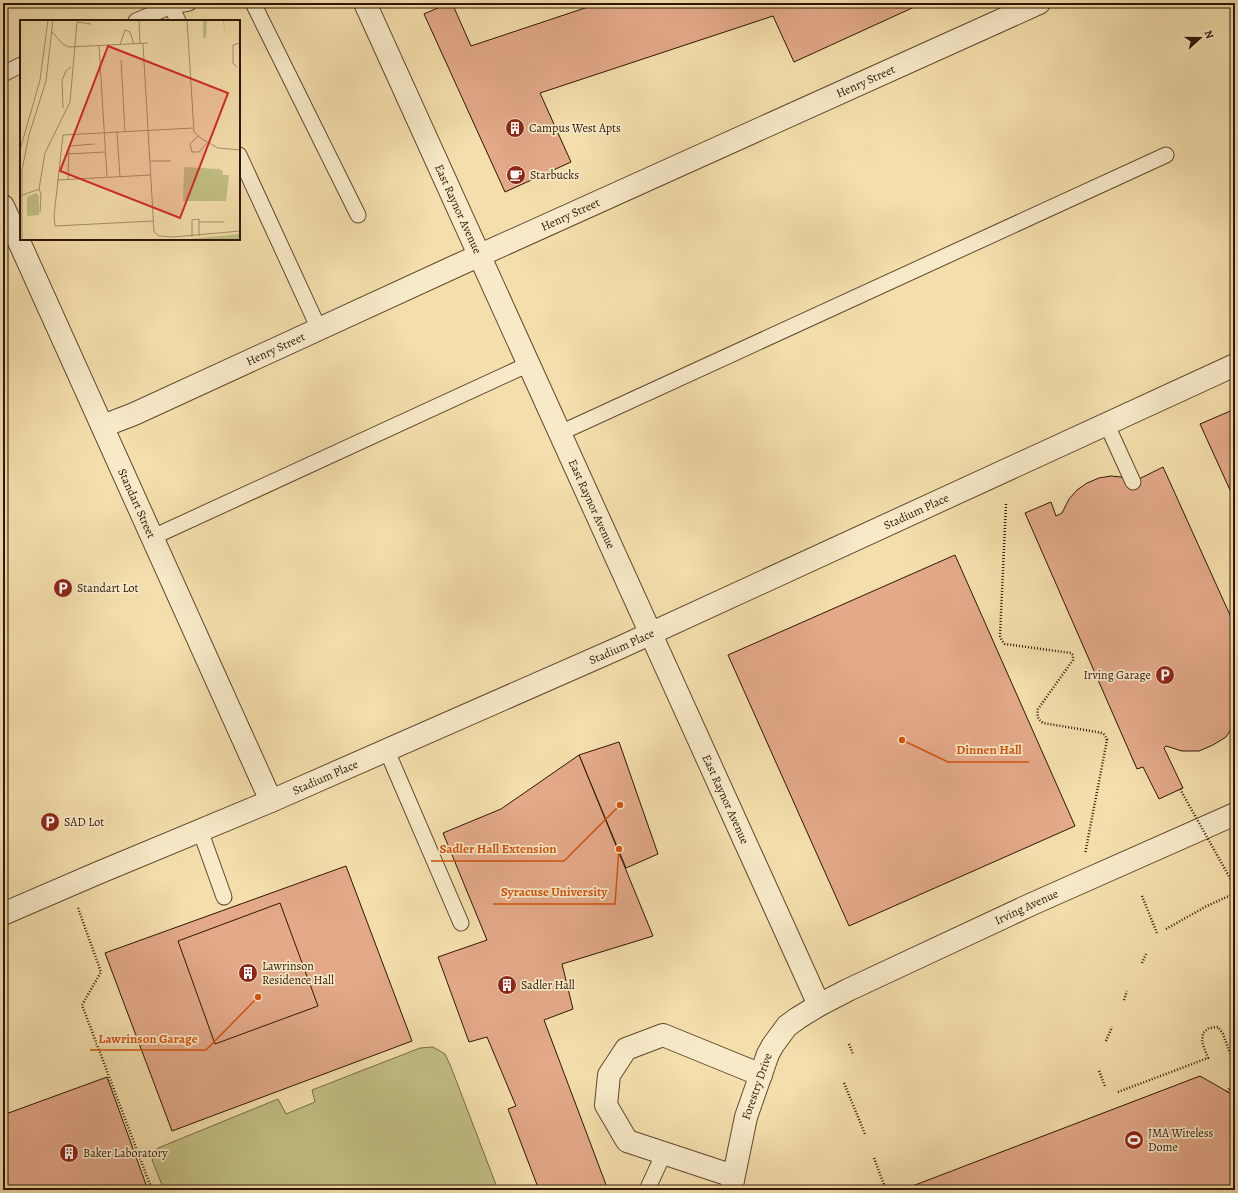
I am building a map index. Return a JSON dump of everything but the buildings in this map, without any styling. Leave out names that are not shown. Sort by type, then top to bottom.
[{"type":"street","name":"East Raynor Avenue","points":[[365,3],[819,1005]]},
{"type":"street","name":"Henry Street","points":[[103,426],[134,414],[1039,3]]},
{"type":"street","name":"Standart Street","points":[[3,206],[271,801]]},
{"type":"street","name":"Stadium Place","points":[[3,914],[387,751],[651,634],[1235,365]]},
{"type":"street","name":"Irving Avenue","points":[[819,1005],[1032,904],[1235,814]]},
{"type":"street","name":"Forestry Drive","points":[[732,1183],[746,1117],[768,1054],[783,1031],[798,1018],[819,1005]]},
{"type":"street","points":[[732,1183],[664,1153],[627,1141],[606,1105],[609,1075],[626,1049],[663,1035],[761,1075]]},
{"type":"lane","points":[[138,20],[171,6],[190,3]]},
{"type":"lane","points":[[253,3],[358,215]]},
{"type":"lane","points":[[171,6],[178,20]]},
{"type":"lane","points":[[3,74],[20,66]]},
{"type":"lane","points":[[560,433],[1166,155]]},
{"type":"lane","points":[[240,157],[319,329]]},
{"type":"lane","points":[[153,537],[529,364]]},
{"type":"lane","points":[[1107,425],[1133,482]]},
{"type":"lane","points":[[387,751],[461,922]]},
{"type":"lane","points":[[200,830],[224,896]]},
{"type":"lane","points":[[647,1190],[664,1153]]},
{"type":"path","points":[[1006,504],[1000,636],[1002,641],[1006,644],[1071,653],[1073,655],[1073,660],[1038,709],[1037,715],[1039,720],[1043,723],[1103,733],[1106,740],[1085,856]]},
{"type":"path","points":[[1180,789],[1235,887]]},
{"type":"path","points":[[70,885],[101,972],[82,1004],[152,1190]]},
{"type":"path","points":[[1166,929],[1205,907],[1235,893]]},
{"type":"path","points":[[1142,896],[1157,933]]},
{"type":"path","points":[[1142,964],[1147,952]]},
{"type":"path","points":[[1124,1000],[1127,991]]},
{"type":"path","points":[[1106,1040],[1112,1027]]},
{"type":"path","points":[[1118,1092],[1208,1058],[1202,1042],[1203,1033],[1209,1028],[1218,1028],[1223,1034],[1235,1067]]},
{"type":"path","points":[[849,1044],[853,1054]]},
{"type":"path","points":[[1099,1071],[1105,1086]]},
{"type":"path","points":[[1228,1092],[1235,1080]]},
{"type":"path","points":[[844,1083],[865,1134]]},
{"type":"path","points":[[874,1158],[886,1190]]},
{"type":"shaded area","points":[[433,1047],[445,1054],[451,1067],[498,1190],[164,1190],[152,1160],[158,1148],[278,1099],[286,1114],[315,1102],[312,1090],[420,1048]]},
{"type":"place","name":"Campus West Apts","points":[[515,128]]},
{"type":"place","name":"Starbucks","points":[[516,175]]},
{"type":"place","name":"Standart Lot","points":[[63,588]]},
{"type":"place","name":"Irving Garage","points":[[1165,675]]},
{"type":"place","name":"Dinnen Hall","points":[[902,740]]},
{"type":"place","name":"Sadler Hall Extension","points":[[620,805]]},
{"type":"place","name":"SAD Lot","points":[[50,822]]},
{"type":"place","name":"Syracuse University","points":[[619,849]]},
{"type":"place","name":"Lawrinson Residence Hall","points":[[248,973]]},
{"type":"place","name":"Sadler Hall","points":[[507,985]]},
{"type":"place","name":"Lawrinson Garage","points":[[258,997]]},
{"type":"place","name":"JMA Wireless Dome","points":[[1134,1140]]},
{"type":"place","name":"Baker Laboratory","points":[[69,1153]]}]
